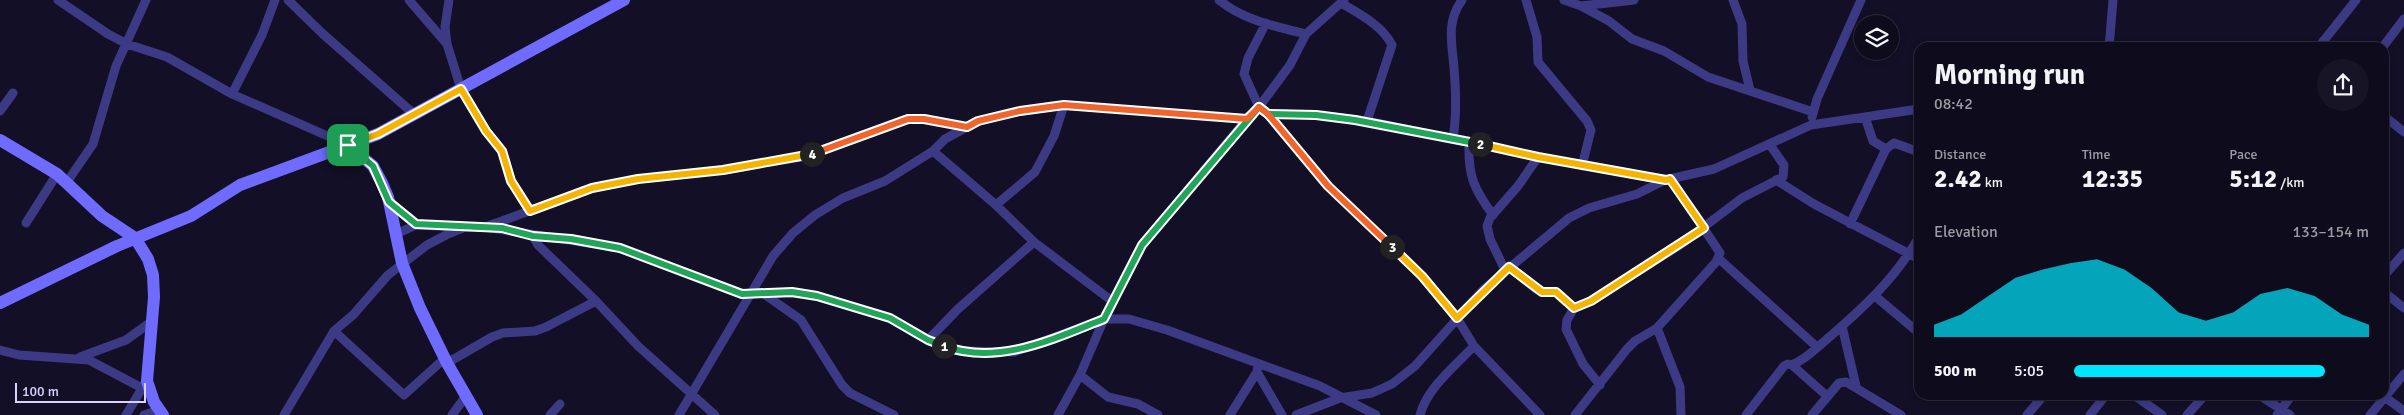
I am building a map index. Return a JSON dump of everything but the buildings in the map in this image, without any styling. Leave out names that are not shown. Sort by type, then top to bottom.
[{"type":"street","points":[[58,0],[94,25],[127,44],[167,56],[232,94],[348,145],[373,166],[389,202],[402,263],[420,308],[445,361],[477,415]]},
{"type":"street","points":[[26,223],[62,178],[93,144],[109,86],[146,0]]},
{"type":"street","points":[[232,94],[262,35],[275,0]]},
{"type":"street","points":[[288,0],[323,34],[415,115]]},
{"type":"street","points":[[409,0],[447,44]]},
{"type":"street","points":[[449,0],[445,27],[447,44],[461,89],[486,131],[502,151],[511,181],[530,211]]},
{"type":"street","points":[[0,303],[135,238],[191,216],[240,185],[260,176],[378,134],[624,0]]},
{"type":"street","points":[[1219,0],[1226,6],[1266,23],[1306,34]]},
{"type":"street","points":[[1453,138],[1457,116],[1451,24],[1455,9],[1462,0]]},
{"type":"street","points":[[1526,0],[1537,37],[1538,62],[1587,121],[1590,130],[1582,166]]},
{"type":"street","points":[[1564,0],[1581,6],[1609,22],[1632,39],[1664,52],[1708,77],[1813,112]]},
{"type":"street","points":[[1581,6],[1634,0]]},
{"type":"street","points":[[1733,0],[1742,24],[1743,61],[1750,90]]},
{"type":"street","points":[[1811,125],[1813,112],[1838,48],[1861,0]]},
{"type":"street","points":[[2110,42],[2113,0]]},
{"type":"street","points":[[2322,42],[2356,0]]},
{"type":"street","points":[[1058,415],[1080,375],[1112,301],[1142,245],[1259,107],[1290,65],[1306,34],[1343,1],[1388,37],[1392,45],[1367,122]]},
{"type":"street","points":[[2387,42],[2404,19]]},
{"type":"street","points":[[1266,23],[1248,58],[1244,74],[1259,107],[1268,114],[1328,186],[1422,276],[1457,318],[1474,346],[1540,415]]},
{"type":"street","points":[[0,112],[13,93]]},
{"type":"street","points":[[679,415],[773,256],[793,233],[815,214],[843,198],[885,180],[933,151],[945,139],[978,121],[1020,111],[1064,105],[1247,119]]},
{"type":"street","points":[[996,205],[1035,172],[1045,158],[1064,105]]},
{"type":"street","points":[[1296,415],[1340,398],[1372,393],[1392,384],[1415,366],[1457,318],[1507,268],[1569,218],[1589,208],[1637,194],[1668,180],[1714,169],[1811,125],[1914,110]]},
{"type":"street","points":[[1268,114],[1316,115],[1367,122],[1453,138],[1582,166],[1668,180],[1719,249],[1718,258],[1657,328],[1635,341],[1627,349],[1575,415]]},
{"type":"street","points":[[1866,117],[1873,141],[1886,149]]},
{"type":"street","points":[[485,227],[592,188],[638,179],[723,170],[807,156],[908,119],[967,127]]},
{"type":"street","points":[[2389,120],[2404,132]]},
{"type":"street","points":[[941,122],[945,139]]},
{"type":"street","points":[[0,140],[62,178],[102,216],[135,238],[148,259],[153,274],[154,297],[144,385],[126,415]]},
{"type":"street","points":[[1469,142],[1468,164],[1470,178],[1478,195],[1493,215]]},
{"type":"street","points":[[1850,224],[1886,149],[1894,143],[1914,150]]},
{"type":"street","points":[[1600,385],[1583,364],[1566,328],[1567,320],[1574,308],[1591,301],[1704,228],[1742,198],[1783,177],[1784,164],[1770,145]]},
{"type":"street","points":[[933,151],[996,205],[1034,242],[1112,301]]},
{"type":"street","points":[[1538,157],[1518,186],[1493,215],[1487,226],[1490,239],[1507,268],[1542,292],[1556,292],[1574,308]]},
{"type":"street","points":[[1776,180],[1850,224],[1914,257]]},
{"type":"street","points":[[389,202],[416,224]]},
{"type":"street","points":[[396,234],[416,224],[485,227],[511,230],[533,236],[571,239],[620,248],[734,292],[764,294],[792,292],[817,296],[890,318],[928,340],[958,351],[1014,352],[1104,319],[1130,319],[1167,330],[1257,368],[1320,386],[1364,413],[1376,415]]},
{"type":"street","points":[[284,415],[334,331],[353,315],[375,288],[402,263],[427,245],[465,227]]},
{"type":"street","points":[[533,236],[538,245],[596,301],[638,346],[715,415]]},
{"type":"street","points":[[928,340],[958,309],[1034,242]]},
{"type":"street","points":[[1746,415],[1784,366],[1792,365],[1806,358],[1876,296],[1896,273],[1914,246]]},
{"type":"street","points":[[2389,270],[2404,253]]},
{"type":"street","points":[[1718,258],[1817,347]]},
{"type":"street","points":[[764,294],[801,320],[828,359],[842,385],[850,393],[894,415]]},
{"type":"street","points":[[1876,296],[1914,329]]},
{"type":"street","points":[[2389,296],[2404,308]]},
{"type":"street","points":[[334,331],[404,395],[445,361],[492,337],[503,333],[535,331],[546,328],[596,301]]},
{"type":"street","points":[[77,358],[126,340],[151,322]]},
{"type":"street","points":[[1842,326],[1856,386]]},
{"type":"street","points":[[1657,328],[1680,387],[1681,415]]},
{"type":"street","points":[[1420,415],[1422,406],[1438,384],[1474,346]]},
{"type":"street","points":[[0,350],[19,355],[89,360],[144,385],[161,412],[144,415]]},
{"type":"street","points":[[1792,365],[1827,396]]},
{"type":"street","points":[[1230,415],[1257,368]]},
{"type":"street","points":[[1257,368],[1282,415]]},
{"type":"street","points":[[2389,390],[2404,374]]},
{"type":"street","points":[[1080,375],[1108,397],[1138,404],[1158,415]]},
{"type":"street","points":[[1812,415],[1839,383],[1846,382],[1856,386],[1900,415]]},
{"type":"street","points":[[452,415],[466,396]]},
{"type":"street","points":[[2027,415],[2037,400]]},
{"type":"street","points":[[2090,415],[2102,400]]},
{"type":"street","points":[[2141,400],[2162,415]]},
{"type":"street","points":[[2188,415],[2201,400]]},
{"type":"street","points":[[2266,400],[2279,412],[2290,415]]},
{"type":"street","points":[[2279,412],[2288,400]]},
{"type":"street","points":[[2370,415],[2380,400]]},
{"type":"street","points":[[2389,400],[2404,411]]},
{"type":"street","points":[[550,415],[560,404]]},
{"type":"route","points":[[348,145],[373,166],[388,196],[389,202],[416,224],[502,228],[533,236],[571,239],[620,248],[734,292],[742,294],[792,292],[817,296],[890,318],[928,340],[958,351],[1014,352],[1104,319],[1142,245],[1259,107],[1268,114],[1316,115],[1367,122],[1453,138],[1582,166],[1666,180],[1670,179],[1704,228],[1591,301],[1574,308],[1556,292],[1550,290],[1542,292],[1536,289],[1509,267],[1483,290],[1457,318],[1422,276],[1328,186],[1268,114],[1259,107],[1247,119],[1064,105],[1020,111],[978,121],[967,127],[924,119],[908,119],[849,139],[807,156],[723,170],[638,179],[592,188],[530,211],[514,188],[502,151],[486,131],[461,89],[378,134],[348,145]]}]
